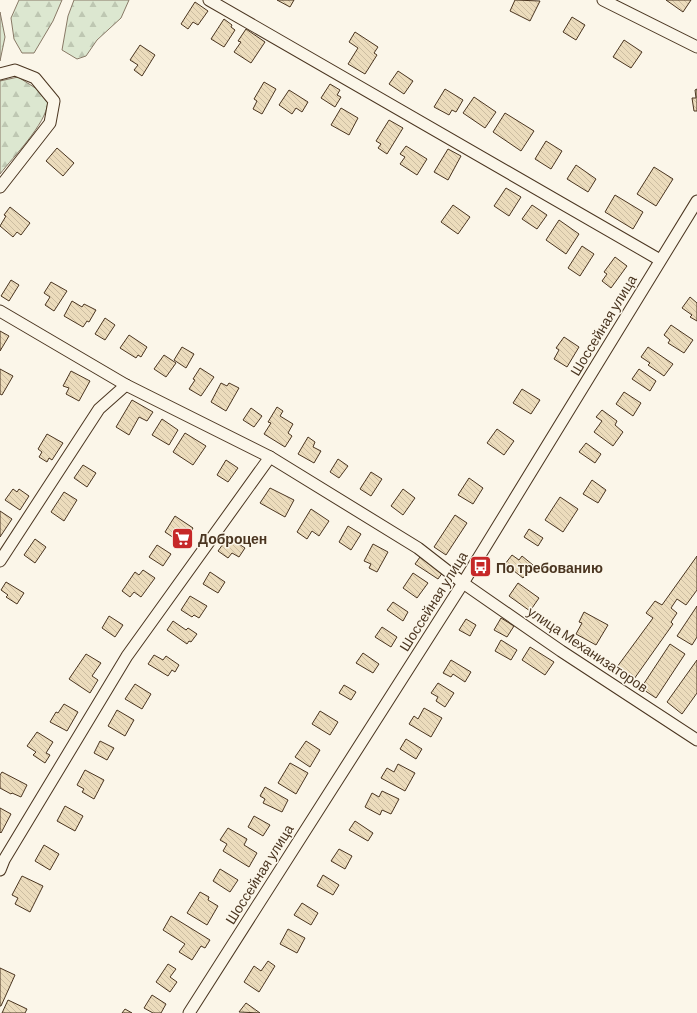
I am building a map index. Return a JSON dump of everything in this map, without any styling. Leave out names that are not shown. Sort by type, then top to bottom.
[{"type":"street","points":[[209,0],[660,260]]},
{"type":"street","points":[[602,0],[697,47]]},
{"type":"street","points":[[0,74],[15,70],[35,78],[54,101],[50,123],[0,187]]},
{"type":"street","name":"Шоссейная улица","points":[[189,1013],[463,583],[697,201]]},
{"type":"street","name":"улица Механизаторов","points":[[1,314],[126,385],[270,458],[418,548],[463,583],[561,651],[697,740]]},
{"type":"street","points":[[0,561],[99,409],[126,385]]},
{"type":"street","points":[[1,862],[127,656],[270,458]]},
{"type":"green space","points":[[19,0],[62,0],[53,21],[34,53],[22,53],[14,39],[11,18]]},
{"type":"green space","points":[[74,0],[129,0],[121,18],[97,40],[86,56],[77,59],[62,50],[68,16]]},
{"type":"green space","points":[[0,12],[5,37],[0,61]]},
{"type":"green space","points":[[18,77],[37,89],[48,103],[46,112],[35,130],[0,174],[0,81]]},
{"type":"building","points":[[277,0],[294,0],[290,7]]},
{"type":"building","points":[[515,0],[540,1],[530,21],[510,11]]},
{"type":"building","points":[[666,0],[691,0],[683,12]]},
{"type":"building","points":[[195,2],[208,11],[198,25],[193,22],[188,29],[181,24]]},
{"type":"building","points":[[572,17],[585,25],[576,40],[563,32]]},
{"type":"building","points":[[224,19],[232,25],[231,27],[235,30],[224,47],[211,39]]},
{"type":"building","points":[[246,29],[265,42],[251,63],[234,52],[241,42],[238,41]]},
{"type":"building","points":[[355,32],[378,47],[374,53],[377,55],[365,74],[348,64],[358,48],[349,42]]},
{"type":"building","points":[[624,40],[642,52],[631,68],[613,57]]},
{"type":"building","points":[[140,45],[155,55],[142,76],[134,70],[138,65],[130,60]]},
{"type":"building","points":[[398,71],[413,81],[404,94],[389,84]]},
{"type":"building","points":[[264,82],[276,89],[262,114],[253,109],[257,101],[254,99]]},
{"type":"building","points":[[330,84],[340,90],[337,95],[341,97],[335,107],[321,98]]},
{"type":"building","points":[[445,89],[463,100],[456,112],[452,110],[449,115],[434,107]]},
{"type":"building","points":[[697,89],[697,111],[694,111],[692,98],[696,98],[695,90]]},
{"type":"building","points":[[289,90],[308,102],[302,112],[296,108],[292,114],[279,105]]},
{"type":"building","points":[[474,97],[496,112],[485,128],[463,113]]},
{"type":"building","points":[[341,108],[358,118],[349,135],[331,125]]},
{"type":"building","points":[[505,113],[534,131],[521,151],[493,132]]},
{"type":"building","points":[[389,120],[403,128],[387,154],[378,148],[381,144],[376,141]]},
{"type":"building","points":[[546,141],[562,151],[551,169],[535,159]]},
{"type":"building","points":[[406,146],[427,159],[417,175],[400,164],[405,157],[400,154]]},
{"type":"building","points":[[57,148],[74,163],[63,176],[46,161]]},
{"type":"building","points":[[448,149],[461,156],[448,180],[434,172]]},
{"type":"building","points":[[576,165],[596,179],[588,192],[567,179]]},
{"type":"building","points":[[654,167],[673,179],[656,206],[637,194]]},
{"type":"building","points":[[506,188],[521,197],[509,216],[494,206]]},
{"type":"building","points":[[615,195],[643,212],[633,229],[605,212]]},
{"type":"building","points":[[453,205],[470,217],[458,234],[441,222]]},
{"type":"building","points":[[532,205],[547,215],[537,229],[522,219]]},
{"type":"building","points":[[10,207],[30,223],[21,235],[17,232],[13,237],[0,226],[6,216],[4,215]]},
{"type":"building","points":[[559,220],[579,234],[566,254],[546,240]]},
{"type":"building","points":[[582,246],[594,254],[580,276],[568,268]]},
{"type":"building","points":[[615,257],[627,266],[611,288],[602,281],[607,274],[604,272]]},
{"type":"building","points":[[11,280],[19,285],[9,301],[1,296]]},
{"type":"building","points":[[51,282],[67,291],[54,311],[45,305],[50,297],[44,293]]},
{"type":"building","points":[[690,297],[697,303],[697,321],[690,317],[692,315],[682,308]]},
{"type":"building","points":[[72,301],[82,307],[84,304],[96,310],[89,322],[87,321],[83,327],[64,316]]},
{"type":"building","points":[[105,318],[115,325],[105,340],[95,334]]},
{"type":"building","points":[[671,325],[693,340],[684,353],[668,343],[670,340],[664,335]]},
{"type":"building","points":[[0,331],[9,336],[0,351]]},
{"type":"building","points":[[129,335],[147,347],[141,357],[138,355],[136,358],[120,348]]},
{"type":"building","points":[[564,337],[579,347],[567,367],[554,359],[559,350],[556,348]]},
{"type":"building","points":[[182,347],[194,354],[186,368],[174,360]]},
{"type":"building","points":[[648,347],[673,364],[664,376],[648,365],[650,363],[641,357]]},
{"type":"building","points":[[164,355],[176,363],[166,377],[154,369]]},
{"type":"building","points":[[200,368],[214,377],[201,396],[189,389]]},
{"type":"building","points":[[0,369],[13,376],[2,395],[0,394]]},
{"type":"building","points":[[639,369],[656,381],[650,391],[632,379]]},
{"type":"building","points":[[71,371],[90,381],[79,401],[66,394],[69,388],[63,386]]},
{"type":"building","points":[[221,383],[227,386],[229,383],[239,388],[226,411],[211,402]]},
{"type":"building","points":[[522,389],[540,400],[531,414],[513,403]]},
{"type":"building","points":[[624,392],[641,403],[633,416],[616,404]]},
{"type":"building","points":[[132,400],[153,412],[147,421],[139,417],[129,435],[116,427]]},
{"type":"building","points":[[277,407],[283,411],[280,416],[293,424],[288,433],[292,436],[285,447],[264,434],[271,423],[268,422]]},
{"type":"building","points":[[251,408],[262,416],[254,427],[243,420]]},
{"type":"building","points":[[602,410],[617,421],[615,425],[623,432],[613,446],[594,432],[602,421],[596,417]]},
{"type":"building","points":[[162,419],[178,430],[169,445],[152,435]]},
{"type":"building","points":[[497,429],[514,441],[504,455],[487,443]]},
{"type":"building","points":[[185,433],[206,446],[193,465],[173,452]]},
{"type":"building","points":[[47,434],[63,443],[52,460],[49,458],[47,462],[39,457],[42,452],[38,449]]},
{"type":"building","points":[[308,437],[315,442],[313,447],[321,451],[314,463],[298,454]]},
{"type":"building","points":[[586,443],[601,454],[595,463],[579,452]]},
{"type":"building","points":[[338,459],[348,466],[339,478],[330,472]]},
{"type":"building","points":[[226,460],[238,468],[228,482],[217,475]]},
{"type":"building","points":[[83,465],[96,473],[87,487],[74,478]]},
{"type":"building","points":[[371,472],[382,479],[371,496],[360,489]]},
{"type":"building","points":[[469,478],[483,488],[473,504],[458,495]]},
{"type":"building","points":[[592,480],[606,490],[598,503],[583,494]]},
{"type":"building","points":[[270,488],[294,500],[285,517],[260,503]]},
{"type":"building","points":[[13,489],[17,492],[19,489],[29,496],[20,510],[5,500]]},
{"type":"building","points":[[403,489],[415,498],[403,515],[391,506]]},
{"type":"building","points":[[64,492],[77,500],[64,521],[51,512]]},
{"type":"building","points":[[560,497],[578,509],[563,532],[545,520]]},
{"type":"building","points":[[311,509],[329,521],[319,536],[312,531],[307,539],[297,532]]},
{"type":"building","points":[[0,511],[12,519],[0,537]]},
{"type":"building","points":[[455,515],[467,523],[446,555],[434,547]]},
{"type":"building","points":[[175,516],[193,528],[183,544],[165,532]]},
{"type":"building","points":[[348,526],[361,534],[351,550],[339,542]]},
{"type":"building","points":[[529,529],[543,538],[538,546],[524,537]]},
{"type":"building","points":[[228,537],[245,548],[239,557],[232,553],[228,558],[218,551]]},
{"type":"building","points":[[35,539],[46,547],[35,563],[24,555]]},
{"type":"building","points":[[373,544],[388,552],[377,572],[369,568],[371,564],[364,561]]},
{"type":"building","points":[[157,545],[171,554],[163,566],[149,557]]},
{"type":"building","points":[[512,555],[519,560],[522,556],[533,565],[523,578],[505,564]]},
{"type":"building","points":[[697,556],[697,590],[686,605],[677,599],[671,608],[677,613],[671,622],[673,624],[634,679],[617,667],[653,618],[646,613],[655,601],[662,605]]},
{"type":"building","points":[[420,557],[443,572],[438,579],[415,564]]},
{"type":"building","points":[[143,570],[155,578],[141,597],[134,592],[130,597],[122,591],[135,572],[139,575]]},
{"type":"building","points":[[210,572],[225,582],[218,593],[203,584]]},
{"type":"building","points":[[413,573],[428,583],[417,598],[403,588]]},
{"type":"building","points":[[6,582],[24,593],[17,604],[6,597],[8,595],[1,590]]},
{"type":"building","points":[[518,583],[539,598],[530,611],[509,596]]},
{"type":"building","points":[[190,596],[207,606],[199,618],[194,615],[192,617],[181,610]]},
{"type":"building","points":[[393,602],[408,612],[403,621],[387,610]]},
{"type":"building","points":[[697,606],[697,637],[692,645],[677,636]]},
{"type":"building","points":[[584,612],[608,625],[596,645],[576,634],[582,623],[579,622]]},
{"type":"building","points":[[109,616],[123,625],[115,637],[102,628]]},
{"type":"building","points":[[501,618],[514,626],[507,637],[494,630]]},
{"type":"building","points":[[466,619],[476,625],[470,636],[459,630]]},
{"type":"building","points":[[173,621],[186,630],[188,628],[197,634],[191,642],[189,641],[187,644],[167,630]]},
{"type":"building","points":[[382,627],[397,637],[391,647],[375,637]]},
{"type":"building","points":[[501,640],[517,650],[511,660],[495,651]]},
{"type":"building","points":[[670,644],[685,654],[656,698],[641,688]]},
{"type":"building","points":[[530,647],[554,662],[545,675],[522,660]]},
{"type":"building","points":[[363,653],[379,664],[373,673],[356,663]]},
{"type":"building","points":[[86,654],[101,663],[92,676],[98,680],[90,693],[69,679]]},
{"type":"building","points":[[154,655],[163,660],[166,656],[179,665],[175,672],[172,670],[168,676],[148,664]]},
{"type":"building","points":[[451,660],[471,672],[465,682],[453,674],[451,677],[443,673]]},
{"type":"building","points":[[697,660],[697,693],[682,714],[667,702]]},
{"type":"building","points":[[438,683],[454,693],[445,707],[436,701],[438,697],[431,693]]},
{"type":"building","points":[[135,684],[151,694],[142,709],[125,699]]},
{"type":"building","points":[[344,685],[356,692],[351,700],[339,693]]},
{"type":"building","points":[[64,704],[78,712],[67,731],[50,722],[56,712],[58,713]]},
{"type":"building","points":[[424,708],[442,718],[431,737],[409,724],[414,716],[418,719]]},
{"type":"building","points":[[117,710],[134,720],[125,736],[108,726]]},
{"type":"building","points":[[320,711],[338,722],[330,735],[312,724]]},
{"type":"building","points":[[37,732],[53,742],[46,753],[50,755],[45,763],[33,755],[36,752],[27,746]]},
{"type":"building","points":[[406,739],[422,749],[416,759],[400,749]]},
{"type":"building","points":[[100,741],[114,748],[107,760],[94,753]]},
{"type":"building","points":[[306,741],[320,750],[310,767],[295,757]]},
{"type":"building","points":[[290,763],[308,773],[296,794],[278,783]]},
{"type":"building","points":[[398,764],[415,773],[405,791],[381,778],[387,768],[394,772]]},
{"type":"building","points":[[85,770],[104,780],[94,799],[82,792],[84,789],[77,785]]},
{"type":"building","points":[[2,772],[27,785],[21,797],[0,788],[0,775]]},
{"type":"building","points":[[265,787],[288,800],[282,812],[263,803],[265,799],[260,796]]},
{"type":"building","points":[[382,791],[399,799],[391,814],[382,810],[380,815],[365,807],[372,793],[379,797]]},
{"type":"building","points":[[65,806],[83,816],[75,831],[57,821]]},
{"type":"building","points":[[0,808],[11,814],[1,833],[0,832]]},
{"type":"building","points":[[254,816],[270,825],[263,836],[248,827]]},
{"type":"building","points":[[355,821],[373,833],[368,841],[349,830]]},
{"type":"building","points":[[228,828],[247,839],[244,845],[257,853],[249,867],[223,851],[227,844],[220,840]]},
{"type":"building","points":[[44,845],[59,854],[50,870],[35,861]]},
{"type":"building","points":[[339,849],[352,856],[345,869],[331,861]]},
{"type":"building","points":[[220,869],[238,880],[230,892],[213,881]]},
{"type":"building","points":[[323,875],[339,885],[333,895],[317,886]]},
{"type":"building","points":[[22,876],[43,886],[30,912],[15,904],[18,898],[12,895]]},
{"type":"building","points":[[200,892],[209,897],[208,900],[218,906],[207,925],[187,913]]},
{"type":"building","points":[[302,903],[318,913],[311,925],[294,915]]},
{"type":"building","points":[[171,916],[210,940],[205,948],[201,946],[192,960],[179,952],[185,944],[163,930]]},
{"type":"building","points":[[288,929],[305,938],[297,953],[280,944]]},
{"type":"building","points":[[268,961],[275,966],[259,992],[244,982],[254,966],[261,971]]},
{"type":"building","points":[[168,964],[176,969],[170,977],[177,982],[170,992],[156,982]]},
{"type":"building","points":[[0,968],[15,975],[1,1006],[0,1006]]},
{"type":"building","points":[[152,995],[166,1004],[161,1013],[153,1013],[144,1008]]},
{"type":"building","points":[[8,1000],[27,1009],[25,1013],[2,1013]]},
{"type":"building","points":[[246,1003],[260,1013],[239,1012]]},
{"type":"building","points":[[125,1009],[132,1013],[122,1013]]},
{"type":"place","name":"Доброцен","points":[[182,538]]},
{"type":"place","name":"По требованию","points":[[480,567]]}]
